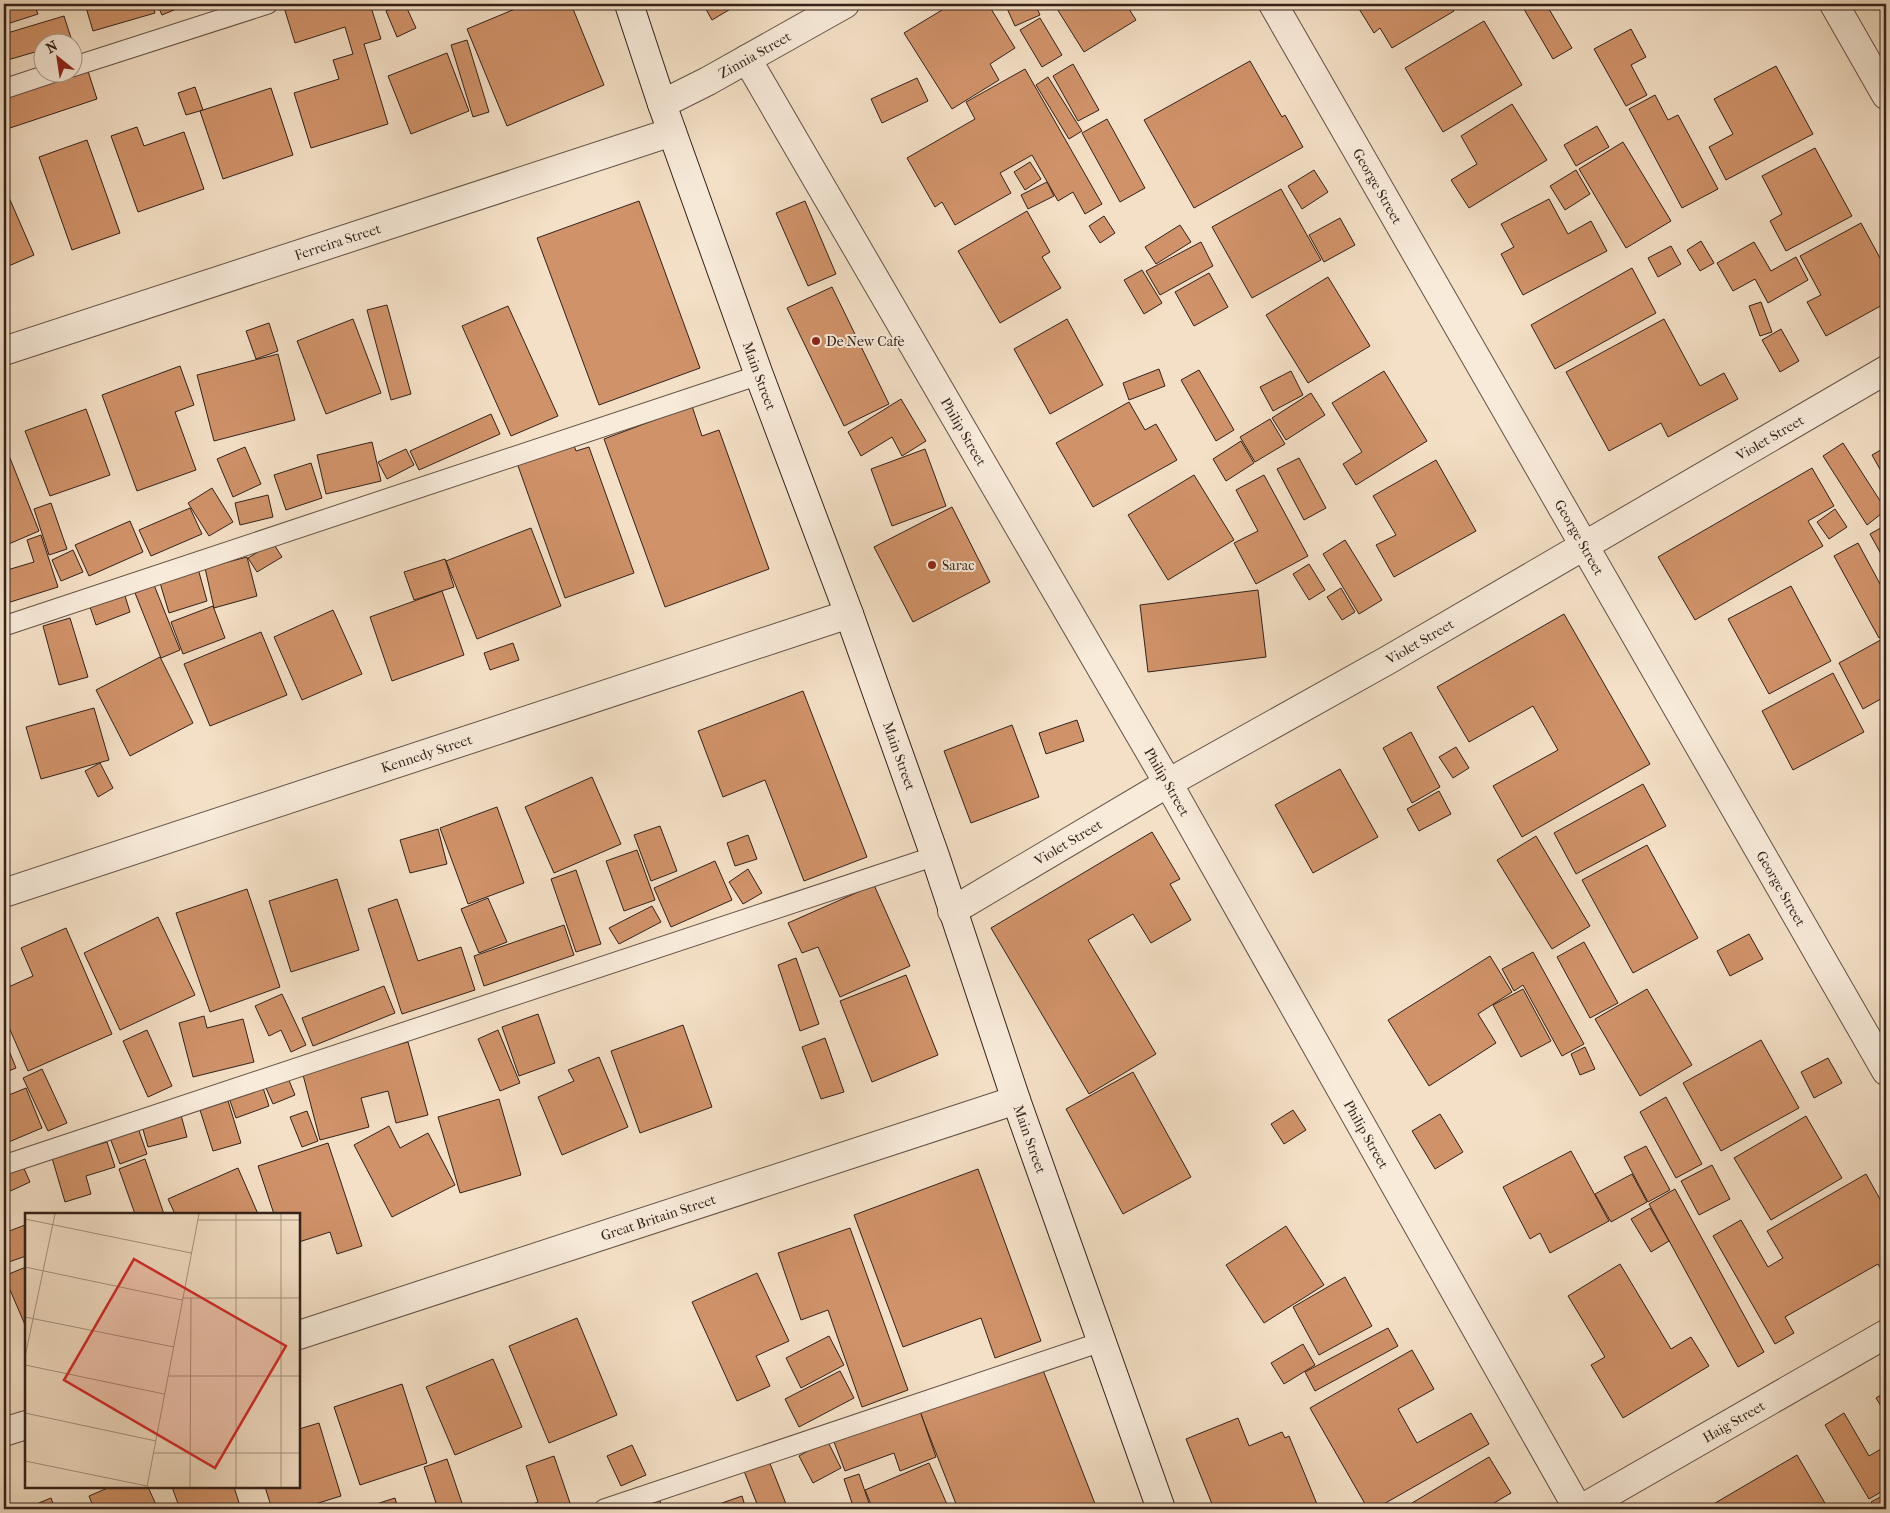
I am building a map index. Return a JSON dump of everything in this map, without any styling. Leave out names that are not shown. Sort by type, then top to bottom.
[{"type":"street","name":"Main Street","points":[[629,4],[662,104],[759,375],[849,614],[935,856],[1016,1100],[1161,1509]]},
{"type":"street","name":"Zinnia Street","points":[[662,104],[747,60],[845,4]]},
{"type":"street","name":"George Street","points":[[1273,4],[1886,1071]]},
{"type":"street","points":[[1834,4],[1886,95]]},
{"type":"street","name":"Philip Street","points":[[747,60],[1168,783],[1580,1509]]},
{"type":"street","name":"Ferreira Street","points":[[4,351],[672,132]]},
{"type":"street","name":"Violet Street","points":[[952,911],[1168,783],[1886,370]]},
{"type":"street","name":"Kennedy Street","points":[[4,893],[849,614]]},
{"type":"street","name":"Great Britain Street","points":[[300,1335],[1016,1100]]},
{"type":"street","name":"Haig Street","points":[[1580,1509],[1886,1334]]},
{"type":"street","points":[[4,1432],[25,1425]]},
{"type":"lane","points":[[82,64],[268,4]]},
{"type":"lane","points":[[4,89],[32,80]]},
{"type":"lane","points":[[4,626],[759,375]]},
{"type":"lane","points":[[4,1165],[935,856]]},
{"type":"lane","points":[[604,1509],[1101,1342]]},
{"type":"building","points":[[4,4],[34,4],[38,14],[4,25]]},
{"type":"building","points":[[85,4],[153,4],[155,13],[93,31]]},
{"type":"building","points":[[157,4],[188,4],[162,15]]},
{"type":"building","points":[[283,4],[370,4],[381,39],[364,44],[388,124],[311,148],[294,93],[339,79],[333,60],[353,54],[345,27],[295,43]]},
{"type":"building","points":[[405,4],[416,28],[397,37],[386,11]]},
{"type":"building","points":[[527,4],[571,4],[604,85],[507,126],[467,29]]},
{"type":"building","points":[[703,4],[739,4],[712,20]]},
{"type":"building","points":[[952,4],[988,4],[1015,48],[990,64],[999,80],[952,109],[904,33]]},
{"type":"building","points":[[1005,4],[1035,4],[1040,15],[1015,26]]},
{"type":"building","points":[[1054,4],[1138,4],[1129,9],[1136,20],[1084,52]]},
{"type":"building","points":[[1356,4],[1449,4],[1454,11],[1392,48],[1380,28],[1374,33]]},
{"type":"building","points":[[1521,4],[1546,4],[1572,48],[1553,59]]},
{"type":"building","points":[[64,16],[69,32],[32,32],[32,53],[4,61],[4,34]]},
{"type":"building","points":[[1040,18],[1062,55],[1042,67],[1020,30]]},
{"type":"building","points":[[1484,21],[1522,85],[1443,132],[1405,68]]},
{"type":"building","points":[[1631,29],[1646,57],[1631,65],[1647,95],[1626,106],[1594,49]]},
{"type":"building","points":[[467,40],[489,112],[473,117],[451,45]]},
{"type":"building","points":[[447,53],[469,111],[411,134],[388,76]]},
{"type":"building","points":[[1250,61],[1282,117],[1285,115],[1303,147],[1194,208],[1144,120]]},
{"type":"building","points":[[1073,64],[1099,110],[1078,121],[1053,76]]},
{"type":"building","points":[[86,65],[97,99],[4,130],[4,92],[33,82],[82,82],[82,67]]},
{"type":"building","points":[[1776,66],[1813,134],[1726,180],[1709,147],[1733,134],[1714,99]]},
{"type":"building","points":[[1025,69],[1102,204],[1085,214],[1073,192],[1058,201],[1032,155],[1000,173],[1011,193],[955,225],[942,202],[935,207],[907,158],[975,119],[966,102]]},
{"type":"building","points":[[1048,77],[1082,131],[1069,139],[1036,85]]},
{"type":"building","points":[[917,78],[928,101],[882,123],[871,99]]},
{"type":"building","points":[[195,87],[203,110],[186,115],[178,93]]},
{"type":"building","points":[[271,88],[293,155],[223,179],[200,111]]},
{"type":"building","points":[[1655,95],[1668,120],[1678,115],[1718,189],[1682,208],[1629,109]]},
{"type":"building","points":[[1512,104],[1547,160],[1469,208],[1451,180],[1477,164],[1461,136]]},
{"type":"building","points":[[1107,119],[1145,188],[1120,202],[1082,133]]},
{"type":"building","points":[[1597,126],[1609,147],[1576,166],[1564,145]]},
{"type":"building","points":[[137,127],[144,146],[184,132],[204,189],[138,212],[111,136]]},
{"type":"building","points":[[87,140],[120,233],[72,250],[39,157]]},
{"type":"building","points":[[1623,142],[1671,221],[1626,248],[1579,169]]},
{"type":"building","points":[[1815,148],[1852,216],[1786,251],[1770,221],[1782,214],[1762,176]]},
{"type":"building","points":[[1030,162],[1041,179],[1025,190],[1014,172]]},
{"type":"building","points":[[1314,170],[1328,192],[1302,209],[1288,186]]},
{"type":"building","points":[[1576,170],[1590,194],[1565,210],[1550,186]]},
{"type":"building","points":[[1047,182],[1054,196],[1028,209],[1021,195]]},
{"type":"building","points":[[4,186],[34,255],[4,268]]},
{"type":"building","points":[[1281,189],[1321,260],[1252,298],[1212,227]]},
{"type":"building","points":[[1549,199],[1568,234],[1591,221],[1607,251],[1523,295],[1501,254],[1514,247],[1501,224]]},
{"type":"building","points":[[639,201],[700,368],[599,405],[537,238]]},
{"type":"building","points":[[805,201],[836,274],[808,286],[776,213]]},
{"type":"building","points":[[1027,211],[1050,252],[1042,257],[1061,288],[1000,323],[958,251]]},
{"type":"building","points":[[1104,216],[1115,233],[1100,243],[1089,226]]},
{"type":"building","points":[[1340,218],[1355,245],[1324,262],[1309,235]]},
{"type":"building","points":[[1861,223],[1886,269],[1886,303],[1826,336],[1807,302],[1821,295],[1800,256]]},
{"type":"building","points":[[1180,225],[1191,242],[1156,264],[1145,247]]},
{"type":"building","points":[[1701,241],[1714,263],[1700,271],[1687,250]]},
{"type":"building","points":[[1201,242],[1213,266],[1160,295],[1146,271]]},
{"type":"building","points":[[1754,242],[1771,271],[1796,257],[1808,280],[1768,303],[1755,279],[1733,291],[1717,263]]},
{"type":"building","points":[[1671,246],[1681,264],[1658,277],[1648,258]]},
{"type":"building","points":[[1632,268],[1656,313],[1555,369],[1531,325]]},
{"type":"building","points":[[1142,270],[1162,303],[1144,314],[1124,280]]},
{"type":"building","points":[[1209,273],[1228,307],[1194,326],[1175,292]]},
{"type":"building","points":[[1328,277],[1370,346],[1308,383],[1266,315]]},
{"type":"building","points":[[832,287],[889,404],[844,426],[787,308]]},
{"type":"building","points":[[1761,302],[1772,332],[1760,336],[1749,306]]},
{"type":"building","points":[[387,305],[411,394],[391,400],[367,310]]},
{"type":"building","points":[[508,306],[558,416],[511,436],[462,326]]},
{"type":"building","points":[[353,319],[381,393],[326,414],[297,341]]},
{"type":"building","points":[[1067,319],[1103,385],[1050,414],[1014,349]]},
{"type":"building","points":[[1664,319],[1700,386],[1724,373],[1738,399],[1668,437],[1661,423],[1609,451],[1566,372]]},
{"type":"building","points":[[269,323],[278,351],[256,359],[246,331]]},
{"type":"building","points":[[1781,329],[1799,361],[1780,372],[1762,340]]},
{"type":"building","points":[[278,354],[295,420],[214,441],[197,375]]},
{"type":"building","points":[[180,366],[194,405],[175,412],[196,470],[137,491],[102,395]]},
{"type":"building","points":[[1159,369],[1165,386],[1129,400],[1123,383]]},
{"type":"building","points":[[1199,370],[1234,430],[1216,441],[1181,380]]},
{"type":"building","points":[[1291,371],[1303,395],[1273,411],[1260,387]]},
{"type":"building","points":[[1384,371],[1427,441],[1356,485],[1343,464],[1362,452],[1332,403]]},
{"type":"building","points":[[1311,393],[1325,415],[1286,440],[1272,418]]},
{"type":"building","points":[[901,399],[926,441],[902,456],[892,437],[861,456],[848,432]]},
{"type":"building","points":[[1129,402],[1145,430],[1156,424],[1177,460],[1093,507],[1056,443]]},
{"type":"building","points":[[692,406],[702,436],[719,430],[769,569],[665,607],[604,439]]},
{"type":"building","points":[[86,409],[110,475],[50,496],[25,431]]},
{"type":"building","points":[[491,414],[500,434],[419,470],[410,451]]},
{"type":"building","points":[[1270,419],[1285,444],[1255,462],[1240,437]]},
{"type":"building","points":[[1241,441],[1254,463],[1226,481],[1213,459]]},
{"type":"building","points":[[372,442],[381,481],[326,494],[317,455]]},
{"type":"building","points":[[4,443],[39,531],[4,546]]},
{"type":"building","points":[[573,443],[576,451],[589,447],[634,573],[565,598],[517,463]]},
{"type":"building","points":[[1843,443],[1886,510],[1867,525],[1823,456]]},
{"type":"building","points":[[245,447],[261,484],[233,497],[217,459]]},
{"type":"building","points":[[1886,447],[1886,480],[1872,455]]},
{"type":"building","points":[[406,449],[414,465],[387,479],[378,462]]},
{"type":"building","points":[[925,449],[946,506],[892,526],[871,469]]},
{"type":"building","points":[[1299,458],[1326,508],[1304,520],[1277,469]]},
{"type":"building","points":[[1436,460],[1476,531],[1394,577],[1376,545],[1396,535],[1373,496]]},
{"type":"building","points":[[311,463],[322,498],[286,510],[274,475]]},
{"type":"building","points":[[1812,468],[1834,506],[1808,521],[1823,546],[1695,620],[1658,557]]},
{"type":"building","points":[[1194,475],[1234,540],[1168,580],[1128,515]]},
{"type":"building","points":[[1264,475],[1308,556],[1256,584],[1234,543],[1258,531],[1236,490]]},
{"type":"building","points":[[212,488],[233,522],[209,536],[188,503]]},
{"type":"building","points":[[268,495],[273,517],[240,525],[235,503]]},
{"type":"building","points":[[51,503],[67,549],[49,555],[34,509]]},
{"type":"building","name":"Sarac","points":[[952,507],[990,582],[913,622],[874,547]]},
{"type":"building","points":[[190,508],[202,534],[151,556],[139,530]]},
{"type":"building","points":[[1835,509],[1847,527],[1829,539],[1817,522]]},
{"type":"building","points":[[130,521],[143,552],[89,576],[75,545]]},
{"type":"building","points":[[1886,525],[1886,563],[1870,534]]},
{"type":"building","points":[[531,528],[561,606],[477,639],[446,561]]},
{"type":"building","points":[[41,535],[58,587],[4,604],[4,571],[34,562],[27,540]]},
{"type":"building","points":[[1345,540],[1382,600],[1359,614],[1323,554]]},
{"type":"building","points":[[273,543],[282,557],[257,572],[248,558]]},
{"type":"building","points":[[1858,543],[1886,595],[1886,634],[1879,638],[1834,556]]},
{"type":"building","points":[[73,550],[83,572],[61,581],[52,560]]},
{"type":"building","points":[[247,557],[257,596],[214,608],[205,568]]},
{"type":"building","points":[[445,559],[454,587],[414,600],[404,572]]},
{"type":"building","points":[[1309,564],[1325,590],[1309,600],[1293,574]]},
{"type":"building","points":[[197,565],[207,601],[169,613],[158,576]]},
{"type":"building","points":[[154,585],[180,650],[161,658],[135,593]]},
{"type":"building","points":[[1791,586],[1831,661],[1769,694],[1728,619]]},
{"type":"building","points":[[1341,588],[1355,612],[1342,620],[1327,597]]},
{"type":"building","points":[[1258,590],[1266,657],[1148,672],[1140,605]]},
{"type":"building","points":[[442,591],[464,655],[392,681],[370,617]]},
{"type":"building","points":[[125,596],[130,612],[96,625],[90,607]]},
{"type":"building","points":[[213,606],[225,638],[183,654],[171,622]]},
{"type":"building","points":[[333,610],[362,674],[302,700],[274,637]]},
{"type":"building","points":[[1564,614],[1650,764],[1522,837],[1493,786],[1558,750],[1533,706],[1469,742],[1437,687]]},
{"type":"building","points":[[70,618],[88,677],[59,685],[43,626]]},
{"type":"building","points":[[261,632],[287,695],[210,726],[184,664]]},
{"type":"building","points":[[1886,637],[1886,696],[1863,709],[1839,663]]},
{"type":"building","points":[[513,643],[519,660],[490,670],[484,653]]},
{"type":"building","points":[[160,657],[193,723],[130,756],[96,690]]},
{"type":"building","points":[[1833,673],[1864,732],[1793,770],[1762,711]]},
{"type":"building","points":[[803,691],[867,857],[804,881],[765,780],[723,797],[698,731]]},
{"type":"building","points":[[94,708],[109,760],[41,779],[26,727]]},
{"type":"building","points":[[1077,720],[1084,741],[1046,754],[1039,733]]},
{"type":"building","points":[[1012,725],[1039,797],[971,823],[944,751]]},
{"type":"building","points":[[1411,732],[1440,787],[1412,803],[1383,748]]},
{"type":"building","points":[[1456,747],[1469,768],[1453,778],[1439,757]]},
{"type":"building","points":[[100,763],[113,788],[98,797],[85,771]]},
{"type":"building","points":[[1340,769],[1378,837],[1313,873],[1275,805]]},
{"type":"building","points":[[592,777],[621,844],[554,873],[525,807]]},
{"type":"building","points":[[1643,784],[1666,826],[1576,874],[1554,833]]},
{"type":"building","points":[[1439,791],[1451,814],[1419,831],[1407,809]]},
{"type":"building","points":[[497,807],[524,883],[468,904],[440,828]]},
{"type":"building","points":[[660,826],[677,871],[651,881],[634,835]]},
{"type":"building","points":[[438,829],[447,864],[410,873],[400,840]]},
{"type":"building","points":[[1152,832],[1180,879],[1170,884],[1191,920],[1151,943],[1133,914],[1088,940],[1156,1054],[1089,1094],[991,928]]},
{"type":"building","points":[[748,835],[757,859],[735,866],[727,843]]},
{"type":"building","points":[[1536,836],[1590,926],[1552,949],[1497,860]]},
{"type":"building","points":[[1647,845],[1698,938],[1633,973],[1582,880]]},
{"type":"building","points":[[637,850],[655,900],[624,911],[606,861]]},
{"type":"building","points":[[715,861],[732,900],[671,927],[654,888]]},
{"type":"building","points":[[748,869],[762,893],[743,904],[729,882]]},
{"type":"building","points":[[576,870],[601,944],[576,952],[551,879]]},
{"type":"building","points":[[337,879],[359,950],[291,972],[269,901]]},
{"type":"building","points":[[874,885],[910,966],[840,997],[818,947],[802,953],[788,923]]},
{"type":"building","points":[[247,889],[280,987],[210,1012],[176,913]]},
{"type":"building","points":[[488,898],[507,942],[479,953],[461,909]]},
{"type":"building","points":[[397,899],[418,961],[461,947],[475,990],[402,1014],[368,909]]},
{"type":"building","points":[[652,906],[661,922],[619,944],[609,928]]},
{"type":"building","points":[[158,917],[195,995],[120,1030],[84,953]]},
{"type":"building","points":[[564,925],[574,955],[484,986],[474,956]]},
{"type":"building","points":[[66,928],[112,1034],[28,1071],[4,1016],[4,989],[33,976],[21,948]]},
{"type":"building","points":[[1749,934],[1763,959],[1730,976],[1717,951]]},
{"type":"building","points":[[1584,942],[1618,1003],[1590,1018],[1557,957]]},
{"type":"building","points":[[1533,952],[1584,1044],[1562,1056],[1523,985],[1514,991],[1502,969]]},
{"type":"building","points":[[1490,956],[1512,992],[1478,1014],[1496,1043],[1429,1086],[1388,1020]]},
{"type":"building","points":[[796,958],[819,1024],[800,1031],[778,965]]},
{"type":"building","points":[[906,975],[938,1055],[872,1082],[840,1001]]},
{"type":"building","points":[[384,986],[395,1013],[313,1046],[302,1018]]},
{"type":"building","points":[[1523,989],[1551,1041],[1521,1057],[1493,1005]]},
{"type":"building","points":[[1647,989],[1692,1065],[1640,1096],[1595,1019]]},
{"type":"building","points":[[282,994],[306,1045],[291,1052],[281,1030],[269,1036],[255,1006]]},
{"type":"building","points":[[538,1014],[555,1063],[519,1076],[502,1027]]},
{"type":"building","points":[[204,1016],[207,1028],[243,1019],[254,1062],[193,1077],[179,1023]]},
{"type":"building","points":[[683,1025],[712,1107],[640,1133],[611,1051]]},
{"type":"building","points":[[147,1030],[172,1086],[148,1097],[123,1041]]},
{"type":"building","points":[[498,1030],[520,1083],[500,1091],[478,1039]]},
{"type":"building","points":[[4,1038],[16,1068],[4,1073]]},
{"type":"building","points":[[825,1038],[844,1092],[821,1099],[802,1047]]},
{"type":"building","points":[[1761,1040],[1799,1108],[1721,1151],[1683,1083]]},
{"type":"building","points":[[408,1042],[428,1115],[396,1123],[388,1091],[361,1098],[369,1127],[320,1140],[302,1071]]},
{"type":"building","points":[[1585,1047],[1595,1069],[1580,1075],[1571,1054]]},
{"type":"building","points":[[599,1057],[628,1127],[562,1155],[538,1097],[574,1081],[568,1070]]},
{"type":"building","points":[[1828,1058],[1842,1083],[1814,1098],[1801,1072]]},
{"type":"building","points":[[42,1069],[67,1123],[48,1131],[23,1078]]},
{"type":"building","points":[[1133,1072],[1191,1177],[1123,1214],[1066,1109]]},
{"type":"building","points":[[288,1078],[295,1095],[273,1104],[266,1088]]},
{"type":"building","points":[[262,1085],[269,1106],[236,1118],[229,1098]]},
{"type":"building","points":[[26,1088],[42,1128],[4,1144],[4,1097]]},
{"type":"building","points":[[1666,1097],[1702,1164],[1676,1178],[1640,1112]]},
{"type":"building","points":[[499,1099],[521,1175],[460,1193],[438,1117]]},
{"type":"building","points":[[228,1101],[241,1143],[213,1151],[200,1110]]},
{"type":"building","points":[[1293,1110],[1306,1130],[1284,1144],[1271,1124]]},
{"type":"building","points":[[307,1111],[318,1141],[302,1147],[290,1117]]},
{"type":"building","points":[[1440,1114],[1463,1152],[1435,1169],[1412,1131]]},
{"type":"building","points":[[181,1115],[187,1137],[148,1147],[142,1126]]},
{"type":"building","points":[[1806,1116],[1842,1178],[1771,1220],[1734,1158]]},
{"type":"building","points":[[389,1126],[400,1148],[428,1133],[455,1185],[392,1217],[354,1145]]},
{"type":"building","points":[[138,1128],[147,1154],[120,1164],[110,1138]]},
{"type":"building","points":[[107,1142],[115,1167],[86,1176],[91,1194],[65,1202],[52,1158]]},
{"type":"building","points":[[328,1143],[362,1246],[337,1254],[330,1232],[300,1242],[300,1213],[274,1213],[258,1166]]},
{"type":"building","points":[[1646,1146],[1670,1190],[1648,1202],[1624,1157]]},
{"type":"building","points":[[1571,1151],[1609,1221],[1550,1253],[1540,1233],[1530,1239],[1503,1187]]},
{"type":"building","points":[[145,1159],[164,1213],[135,1213],[119,1169]]},
{"type":"building","points":[[22,1164],[30,1182],[4,1194],[4,1172]]},
{"type":"building","points":[[1712,1165],[1730,1199],[1699,1215],[1681,1181]]},
{"type":"building","points":[[238,1168],[258,1213],[175,1213],[168,1199]]},
{"type":"building","points":[[978,1169],[1041,1341],[995,1358],[981,1318],[903,1347],[854,1215]]},
{"type":"building","points":[[1632,1174],[1647,1202],[1611,1222],[1595,1194]]},
{"type":"building","points":[[1866,1174],[1886,1210],[1886,1279],[1878,1264],[1785,1317],[1794,1333],[1775,1344],[1713,1236],[1741,1220],[1768,1267],[1783,1258],[1767,1231]]},
{"type":"building","points":[[1675,1189],[1764,1352],[1738,1367],[1649,1204]]},
{"type":"building","points":[[1650,1208],[1669,1241],[1651,1252],[1631,1219]]},
{"type":"building","points":[[25,1225],[25,1256],[6,1263],[4,1233]]},
{"type":"building","points":[[1286,1226],[1324,1285],[1264,1323],[1226,1265]]},
{"type":"building","points":[[850,1228],[908,1390],[862,1407],[828,1310],[801,1320],[778,1253]]},
{"type":"building","points":[[1620,1264],[1671,1349],[1691,1337],[1709,1366],[1623,1418],[1591,1365],[1605,1357],[1568,1296]]},
{"type":"building","points":[[25,1267],[25,1325],[4,1276]]},
{"type":"building","points":[[757,1273],[789,1341],[756,1356],[770,1386],[737,1401],[692,1302]]},
{"type":"building","points":[[1345,1277],[1372,1326],[1319,1355],[1293,1307]]},
{"type":"building","points":[[577,1318],[617,1415],[549,1443],[509,1346]]},
{"type":"building","points":[[1388,1328],[1398,1346],[1315,1391],[1305,1372]]},
{"type":"building","points":[[829,1336],[844,1365],[801,1388],[786,1358]]},
{"type":"building","points":[[1303,1344],[1315,1365],[1284,1384],[1271,1363]]},
{"type":"building","points":[[1412,1350],[1434,1389],[1398,1409],[1417,1443],[1471,1413],[1489,1444],[1375,1509],[1368,1509],[1310,1408]]},
{"type":"building","points":[[493,1359],[522,1427],[455,1455],[426,1387]]},
{"type":"building","points":[[1041,1365],[1097,1509],[958,1509],[920,1412]]},
{"type":"building","points":[[840,1371],[854,1398],[799,1427],[785,1399]]},
{"type":"building","points":[[402,1384],[427,1463],[360,1485],[334,1407]]},
{"type":"building","points":[[1886,1392],[1886,1414],[1876,1398]]},
{"type":"building","points":[[920,1411],[936,1457],[900,1471],[894,1453],[845,1471],[834,1442]]},
{"type":"building","points":[[1844,1413],[1869,1456],[1881,1449],[1886,1457],[1886,1489],[1869,1499],[1825,1425]]},
{"type":"building","points":[[1238,1418],[1249,1446],[1282,1432],[1285,1438],[1289,1436],[1319,1509],[1214,1509],[1186,1439]]},
{"type":"building","points":[[319,1423],[341,1496],[299,1509],[272,1509],[265,1488],[300,1488],[300,1429]]},
{"type":"building","points":[[827,1440],[841,1468],[813,1483],[799,1456]]},
{"type":"building","points":[[632,1445],[646,1475],[621,1486],[607,1456]]},
{"type":"building","points":[[1797,1455],[1826,1505],[1818,1509],[1705,1509]]},
{"type":"building","points":[[554,1456],[570,1503],[550,1509],[520,1509],[538,1502],[526,1466]]},
{"type":"building","points":[[1489,1457],[1511,1493],[1484,1509],[1402,1509]]},
{"type":"building","points":[[447,1459],[464,1509],[438,1509],[424,1467]]},
{"type":"building","points":[[769,1461],[788,1509],[759,1509],[744,1471]]},
{"type":"building","points":[[929,1463],[949,1509],[873,1509],[865,1490]]},
{"type":"building","points":[[859,1474],[871,1509],[854,1509],[844,1479]]},
{"type":"building","points":[[108,1488],[148,1488],[158,1509],[94,1509],[89,1496]]},
{"type":"building","points":[[172,1488],[234,1488],[241,1509],[180,1509]]},
{"type":"building","points":[[1886,1494],[1886,1509],[1875,1509],[1871,1502]]},
{"type":"building","points":[[658,1496],[663,1509],[630,1509]]},
{"type":"building","points":[[742,1496],[746,1509],[705,1509]]},
{"type":"building","points":[[51,1498],[55,1509],[24,1509]]},
{"type":"building","points":[[395,1498],[398,1509],[371,1509],[370,1506]]},
{"type":"building","points":[[503,1503],[506,1509],[485,1509]]},
{"type":"place","name":"De New Cafe","points":[[816,341]]},
{"type":"place","name":"Sarac","points":[[932,565]]}]
